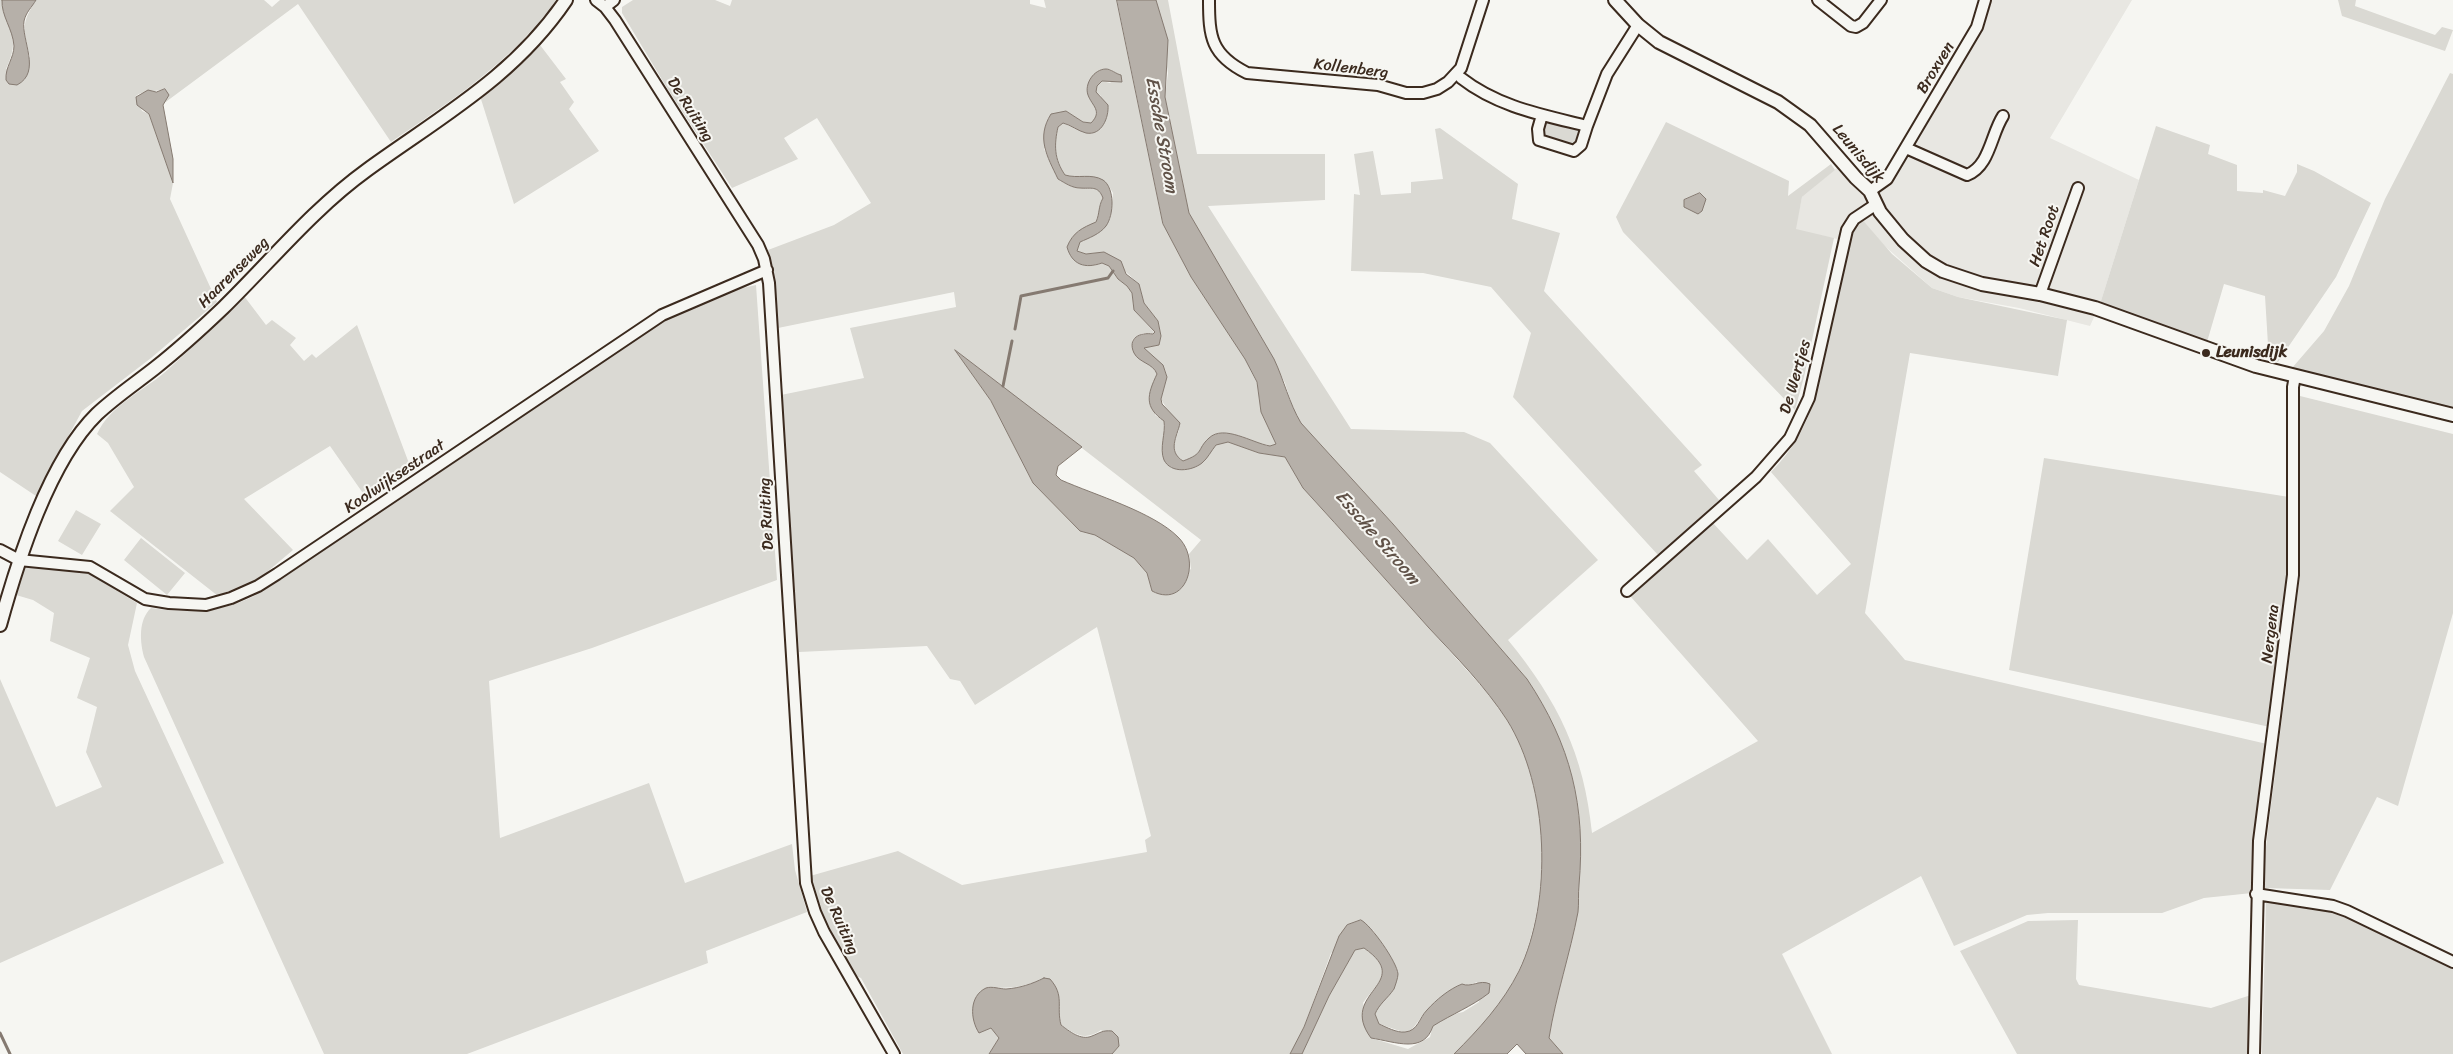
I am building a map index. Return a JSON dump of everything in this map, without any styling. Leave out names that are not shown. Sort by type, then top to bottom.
[{"type":"street","name":"Haarenseweg","points":[[0,624],[19,560],[41,506],[77,439],[96,415],[203,326],[342,190],[480,92],[512,65],[541,35],[566,0]]},
{"type":"street","name":"De Ruiting","points":[[596,0],[605,8],[758,245],[767,270],[806,883],[815,912],[824,932],[894,1054]]},
{"type":"street","points":[[605,8],[614,0]]},
{"type":"street","name":"Kollenberg","points":[[1209,0],[1209,30],[1212,42],[1219,53],[1233,66],[1247,73],[1378,85],[1415,93],[1437,89],[1457,74],[1464,61],[1483,0]]},
{"type":"street","name":"Leunisdijk","points":[[1615,0],[1638,25],[1660,42],[1791,110],[1819,133],[1856,178],[1870,191],[1875,205],[1917,254],[1943,271],[1982,284],[2040,294],[2095,308],[2223,356],[2453,415]]},
{"type":"street","points":[[1818,0],[1851,26],[1856,27],[1863,23],[1880,0]]},
{"type":"street","name":"Broxven","points":[[1870,191],[1887,179],[1906,148],[1977,27],[1985,0]]},
{"type":"street","points":[[1542,115],[1538,129],[1539,140],[1574,150],[1581,145],[1607,74],[1638,25]]},
{"type":"street","points":[[1461,78],[1496,100],[1542,115],[1587,126]]},
{"type":"street","points":[[1906,148],[1967,175],[1976,171],[1982,164],[2003,116]]},
{"type":"street","name":"Het Root","points":[[2040,294],[2078,188]]},
{"type":"street","name":"De Wertjes","points":[[1627,591],[1756,477],[1790,438],[1800,420],[1811,389],[1847,230],[1854,219],[1875,205]]},
{"type":"street","name":"Koolwijksestraat","points":[[19,560],[90,567],[145,599],[169,604],[206,604],[231,598],[258,586],[277,574],[662,315],[767,270]]},
{"type":"street","name":"Nergena","points":[[2254,1054],[2256,894],[2259,841],[2294,575],[2293,387],[2295,376]]},
{"type":"street","points":[[0,550],[19,560]]},
{"type":"street","points":[[2256,894],[2333,906],[2453,962]]},
{"type":"shaded area","points":[[0,0],[2,0],[13,35],[10,60],[6,69],[30,57],[26,40],[25,22],[36,0],[264,0],[272,7],[280,0],[556,0],[521,42],[501,61],[458,95],[391,142],[298,4],[163,104],[165,89],[142,93],[136,96],[142,111],[149,114],[173,183],[170,199],[217,302],[151,358],[82,411],[36,496],[0,472]]},
{"type":"shaded area","points":[[633,0],[715,0],[730,6],[732,0],[1030,0],[1030,4],[1046,8],[1044,0],[1117,0],[1163,224],[1191,277],[1245,359],[1257,383],[1261,412],[1276,444],[1270,446],[1223,433],[1214,435],[1198,454],[1191,458],[1183,461],[1175,454],[1173,447],[1179,430],[1161,399],[1167,376],[1165,370],[1144,348],[1159,345],[1161,336],[1158,321],[1144,303],[1139,284],[1104,252],[1086,254],[1077,251],[1080,242],[1087,239],[1110,219],[1113,193],[1103,181],[1097,178],[1065,175],[1057,158],[1058,127],[1063,123],[1078,130],[1094,132],[1101,96],[1096,92],[1096,86],[1102,81],[1110,83],[1118,75],[1110,69],[1098,71],[1093,102],[1096,107],[1096,118],[1091,123],[1083,122],[1066,111],[1044,149],[1058,179],[1074,187],[1096,189],[1103,198],[1098,219],[1089,227],[1078,231],[1067,247],[1093,266],[1102,263],[1109,266],[1118,279],[1132,293],[1134,310],[1155,333],[1143,333],[1132,340],[1140,359],[1155,368],[1158,374],[1154,381],[1155,415],[1164,421],[1164,460],[1171,468],[1212,449],[1220,442],[1228,442],[1259,453],[1285,457],[1303,488],[1491,697],[1516,736],[1527,763],[1535,792],[1540,822],[1542,853],[1536,914],[1529,943],[1519,970],[1506,994],[1482,1025],[1454,1054],[1302,1054],[1329,996],[1355,950],[1364,948],[1380,963],[1382,970],[1379,982],[1363,1003],[1371,1038],[1408,1049],[1430,1037],[1433,1026],[1450,1015],[1463,1012],[1479,1002],[1477,982],[1466,986],[1461,984],[1440,998],[1425,1012],[1411,1031],[1403,1032],[1379,1024],[1375,1014],[1379,1004],[1394,990],[1392,960],[1373,930],[1331,953],[1304,1027],[1290,1054],[1112,1054],[1119,1046],[1101,1030],[1085,1036],[1071,1032],[1061,1025],[1044,978],[1017,987],[989,987],[979,1033],[991,1028],[999,1038],[989,1054],[903,1054],[861,978],[856,976],[818,907],[810,876],[898,851],[962,885],[1147,852],[1145,840],[1151,836],[1097,627],[975,705],[960,681],[950,679],[927,646],[799,652],[781,395],[864,378],[850,328],[956,307],[954,292],[778,328],[774,276],[768,250],[834,225],[871,203],[817,118],[784,138],[798,159],[732,188],[667,88],[622,13],[622,7]],"holes":[[[955,350],[1201,540],[1189,554],[1191,569],[1156,593],[1152,591],[1147,573],[1134,558],[1095,534],[1080,531],[1033,483],[991,401]]]},
{"type":"shaded area","points":[[1156,0],[1168,0],[1197,154],[1325,154],[1325,200],[1208,206],[1351,429],[1464,432],[1490,443],[1598,560],[1508,640],[1541,685],[1566,730],[1583,778],[1592,833],[1758,741],[1631,597],[1713,523],[1747,560],[1768,539],[1817,595],[1851,564],[1771,472],[1797,439],[1814,401],[1851,230],[1860,217],[1892,254],[1932,288],[1958,297],[2067,320],[2058,376],[1910,353],[1865,613],[1905,660],[2267,744],[2255,840],[2252,893],[2204,898],[2162,913],[2048,913],[2027,915],[1954,946],[1921,876],[1782,954],[1832,1054],[1563,1054],[1549,1038],[1577,912],[1580,853],[1577,801],[1564,751],[1542,703],[1527,679],[1393,524],[1301,423],[1294,412],[1285,383],[1261,336],[1242,309],[1189,213],[1165,97],[1168,73]]},
{"type":"shaded area","points":[[1979,0],[2132,0],[2050,138],[2139,180],[2100,304],[2090,326],[2019,308],[1958,297],[1932,288],[1878,240],[1847,241],[1795,230],[1802,197],[1844,162],[1858,175],[1878,178],[1889,165],[1971,26]]},
{"type":"shaded area","points":[[2338,0],[2356,0],[2355,6],[2435,35],[2442,27],[2453,30],[2445,51],[2342,16]]},
{"type":"shaded area","points":[[540,45],[566,79],[560,82],[574,102],[569,109],[599,151],[514,204],[480,96]]},
{"type":"shaded area","points":[[2450,73],[2453,74],[2453,410],[2310,376],[2292,368],[2324,331],[2349,286],[2385,199]]},
{"type":"shaded area","points":[[1551,121],[1575,128],[1579,132],[1577,142],[1571,146],[1543,136],[1544,125]]},
{"type":"shaded area","points":[[1666,122],[1789,181],[1788,196],[1831,164],[1835,170],[1802,197],[1796,229],[1834,238],[1795,410],[1623,232],[1616,217]]},
{"type":"shaded area","points":[[2156,126],[2210,145],[2208,154],[2237,165],[2237,191],[2263,193],[2263,190],[2285,196],[2297,172],[2297,164],[2314,171],[2371,203],[2336,277],[2278,362],[2269,361],[2265,296],[2224,284],[2207,342],[2100,304]]},
{"type":"shaded area","points":[[1440,128],[1518,184],[1512,219],[1560,233],[1544,291],[1702,465],[1694,471],[1719,500],[1658,555],[1513,397],[1531,333],[1491,287],[1423,273],[1351,271],[1354,194],[1360,195],[1354,154],[1373,151],[1381,195],[1411,193],[1411,182],[1443,179],[1435,129]]},
{"type":"shaded area","points":[[756,285],[777,580],[592,648],[489,681],[500,838],[649,783],[685,883],[792,844],[795,870],[807,912],[706,951],[708,963],[467,1054],[324,1054],[144,657],[141,631],[147,613],[151,608],[178,611],[216,609],[242,602],[254,596],[680,302]]},
{"type":"shaded area","points":[[244,296],[266,325],[272,320],[296,338],[290,345],[304,361],[312,354],[316,358],[357,325],[410,466],[410,471],[367,499],[330,446],[244,499],[293,550],[261,577],[218,596],[110,511],[134,487],[108,443],[97,434],[118,407],[164,373]]},
{"type":"shaded area","points":[[2300,396],[2453,434],[2453,613],[2398,806],[2377,797],[2330,890],[2265,888],[2265,856],[2300,576]]},
{"type":"shaded area","points":[[2044,458],[2289,497],[2289,568],[2270,727],[2009,670]]},
{"type":"shaded area","points":[[76,510],[101,524],[82,555],[58,541]]},
{"type":"shaded area","points":[[141,538],[185,573],[167,595],[124,560]]},
{"type":"shaded area","points":[[24,568],[86,572],[137,603],[128,645],[135,671],[224,863],[0,963],[0,679],[56,807],[102,787],[86,752],[97,707],[77,698],[90,658],[50,641],[54,613],[33,600],[16,595],[17,583]]},
{"type":"shaded area","points":[[2266,901],[2330,911],[2453,959],[2453,1054],[2262,1054]]},
{"type":"shaded area","points":[[2078,920],[2076,979],[2079,985],[2211,1008],[2251,995],[2250,1054],[2017,1054],[1960,951],[2028,921]]},
{"type":"water","points":[[2,0],[36,0],[24,21],[29,55],[28,72],[17,85],[9,84],[6,80],[14,46],[12,34],[3,12]]},
{"type":"water","name":"Essche Stroom","points":[[1117,0],[1156,0],[1168,40],[1165,97],[1189,213],[1274,359],[1293,408],[1301,423],[1393,524],[1527,679],[1555,728],[1565,752],[1572,777],[1580,829],[1581,856],[1578,912],[1549,1038],[1563,1054],[1526,1054],[1517,1044],[1507,1054],[1454,1054],[1490,1015],[1513,983],[1530,943],[1537,911],[1541,878],[1542,844],[1538,810],[1531,778],[1521,747],[1507,720],[1470,672],[1303,488],[1285,457],[1259,453],[1228,442],[1216,445],[1204,461],[1193,468],[1182,470],[1171,468],[1167,464],[1162,451],[1164,421],[1153,411],[1149,400],[1151,388],[1157,374],[1152,367],[1136,356],[1132,348],[1132,343],[1136,337],[1155,332],[1134,310],[1132,293],[1118,279],[1109,266],[1102,263],[1090,266],[1080,264],[1069,253],[1067,247],[1075,234],[1096,222],[1103,198],[1096,189],[1074,187],[1058,179],[1047,155],[1044,131],[1051,114],[1066,111],[1083,122],[1091,123],[1096,115],[1096,109],[1088,95],[1087,86],[1094,74],[1108,69],[1121,75],[1122,82],[1102,81],[1097,86],[1096,92],[1108,105],[1106,120],[1100,129],[1096,132],[1086,133],[1063,123],[1058,127],[1057,158],[1065,175],[1089,176],[1103,180],[1110,189],[1111,195],[1112,209],[1106,226],[1098,234],[1080,242],[1077,251],[1086,254],[1104,252],[1121,261],[1126,274],[1139,284],[1144,303],[1158,321],[1161,336],[1159,345],[1144,348],[1163,365],[1167,377],[1161,399],[1162,404],[1180,423],[1174,444],[1175,453],[1178,457],[1183,461],[1195,456],[1209,438],[1215,434],[1222,433],[1270,446],[1276,444],[1261,412],[1257,382],[1245,359],[1191,277],[1163,224]]},
{"type":"water","points":[[165,89],[169,95],[163,105],[173,159],[173,183],[149,114],[137,105],[136,97],[148,90],[156,92]]},
{"type":"water","points":[[1700,193],[1706,199],[1702,211],[1698,214],[1684,207],[1684,200]]},
{"type":"water","points":[[955,350],[1082,447],[1058,466],[1056,475],[1061,480],[1139,512],[1167,528],[1178,537],[1185,547],[1189,558],[1187,579],[1181,588],[1174,593],[1164,595],[1152,591],[1147,573],[1134,558],[1095,535],[1080,531],[1033,483],[991,401]]},
{"type":"water","points":[[1361,920],[1383,944],[1397,968],[1398,974],[1394,989],[1375,1014],[1379,1024],[1399,1032],[1409,1031],[1416,1027],[1424,1013],[1434,1002],[1462,984],[1490,984],[1489,993],[1433,1026],[1429,1035],[1416,1043],[1399,1043],[1371,1038],[1363,1022],[1363,1010],[1380,980],[1382,971],[1378,960],[1364,948],[1355,950],[1329,996],[1302,1054],[1290,1054],[1304,1027],[1339,936],[1347,925]]},
{"type":"water","points":[[1044,978],[1050,979],[1055,985],[1059,996],[1061,1025],[1075,1035],[1084,1037],[1103,1031],[1112,1031],[1118,1037],[1119,1046],[1112,1054],[989,1054],[999,1038],[991,1028],[979,1033],[973,1015],[976,996],[986,988],[1016,988]]},
{"type":"waterway","points":[[1015,329],[1021,296],[1108,278],[1113,271]]},
{"type":"waterway","points":[[1003,386],[1012,341]]},
{"type":"waterway","points":[[0,1033],[10,1054]]},
{"type":"place","name":"Leunisdijk","points":[[2206,353]]}]
